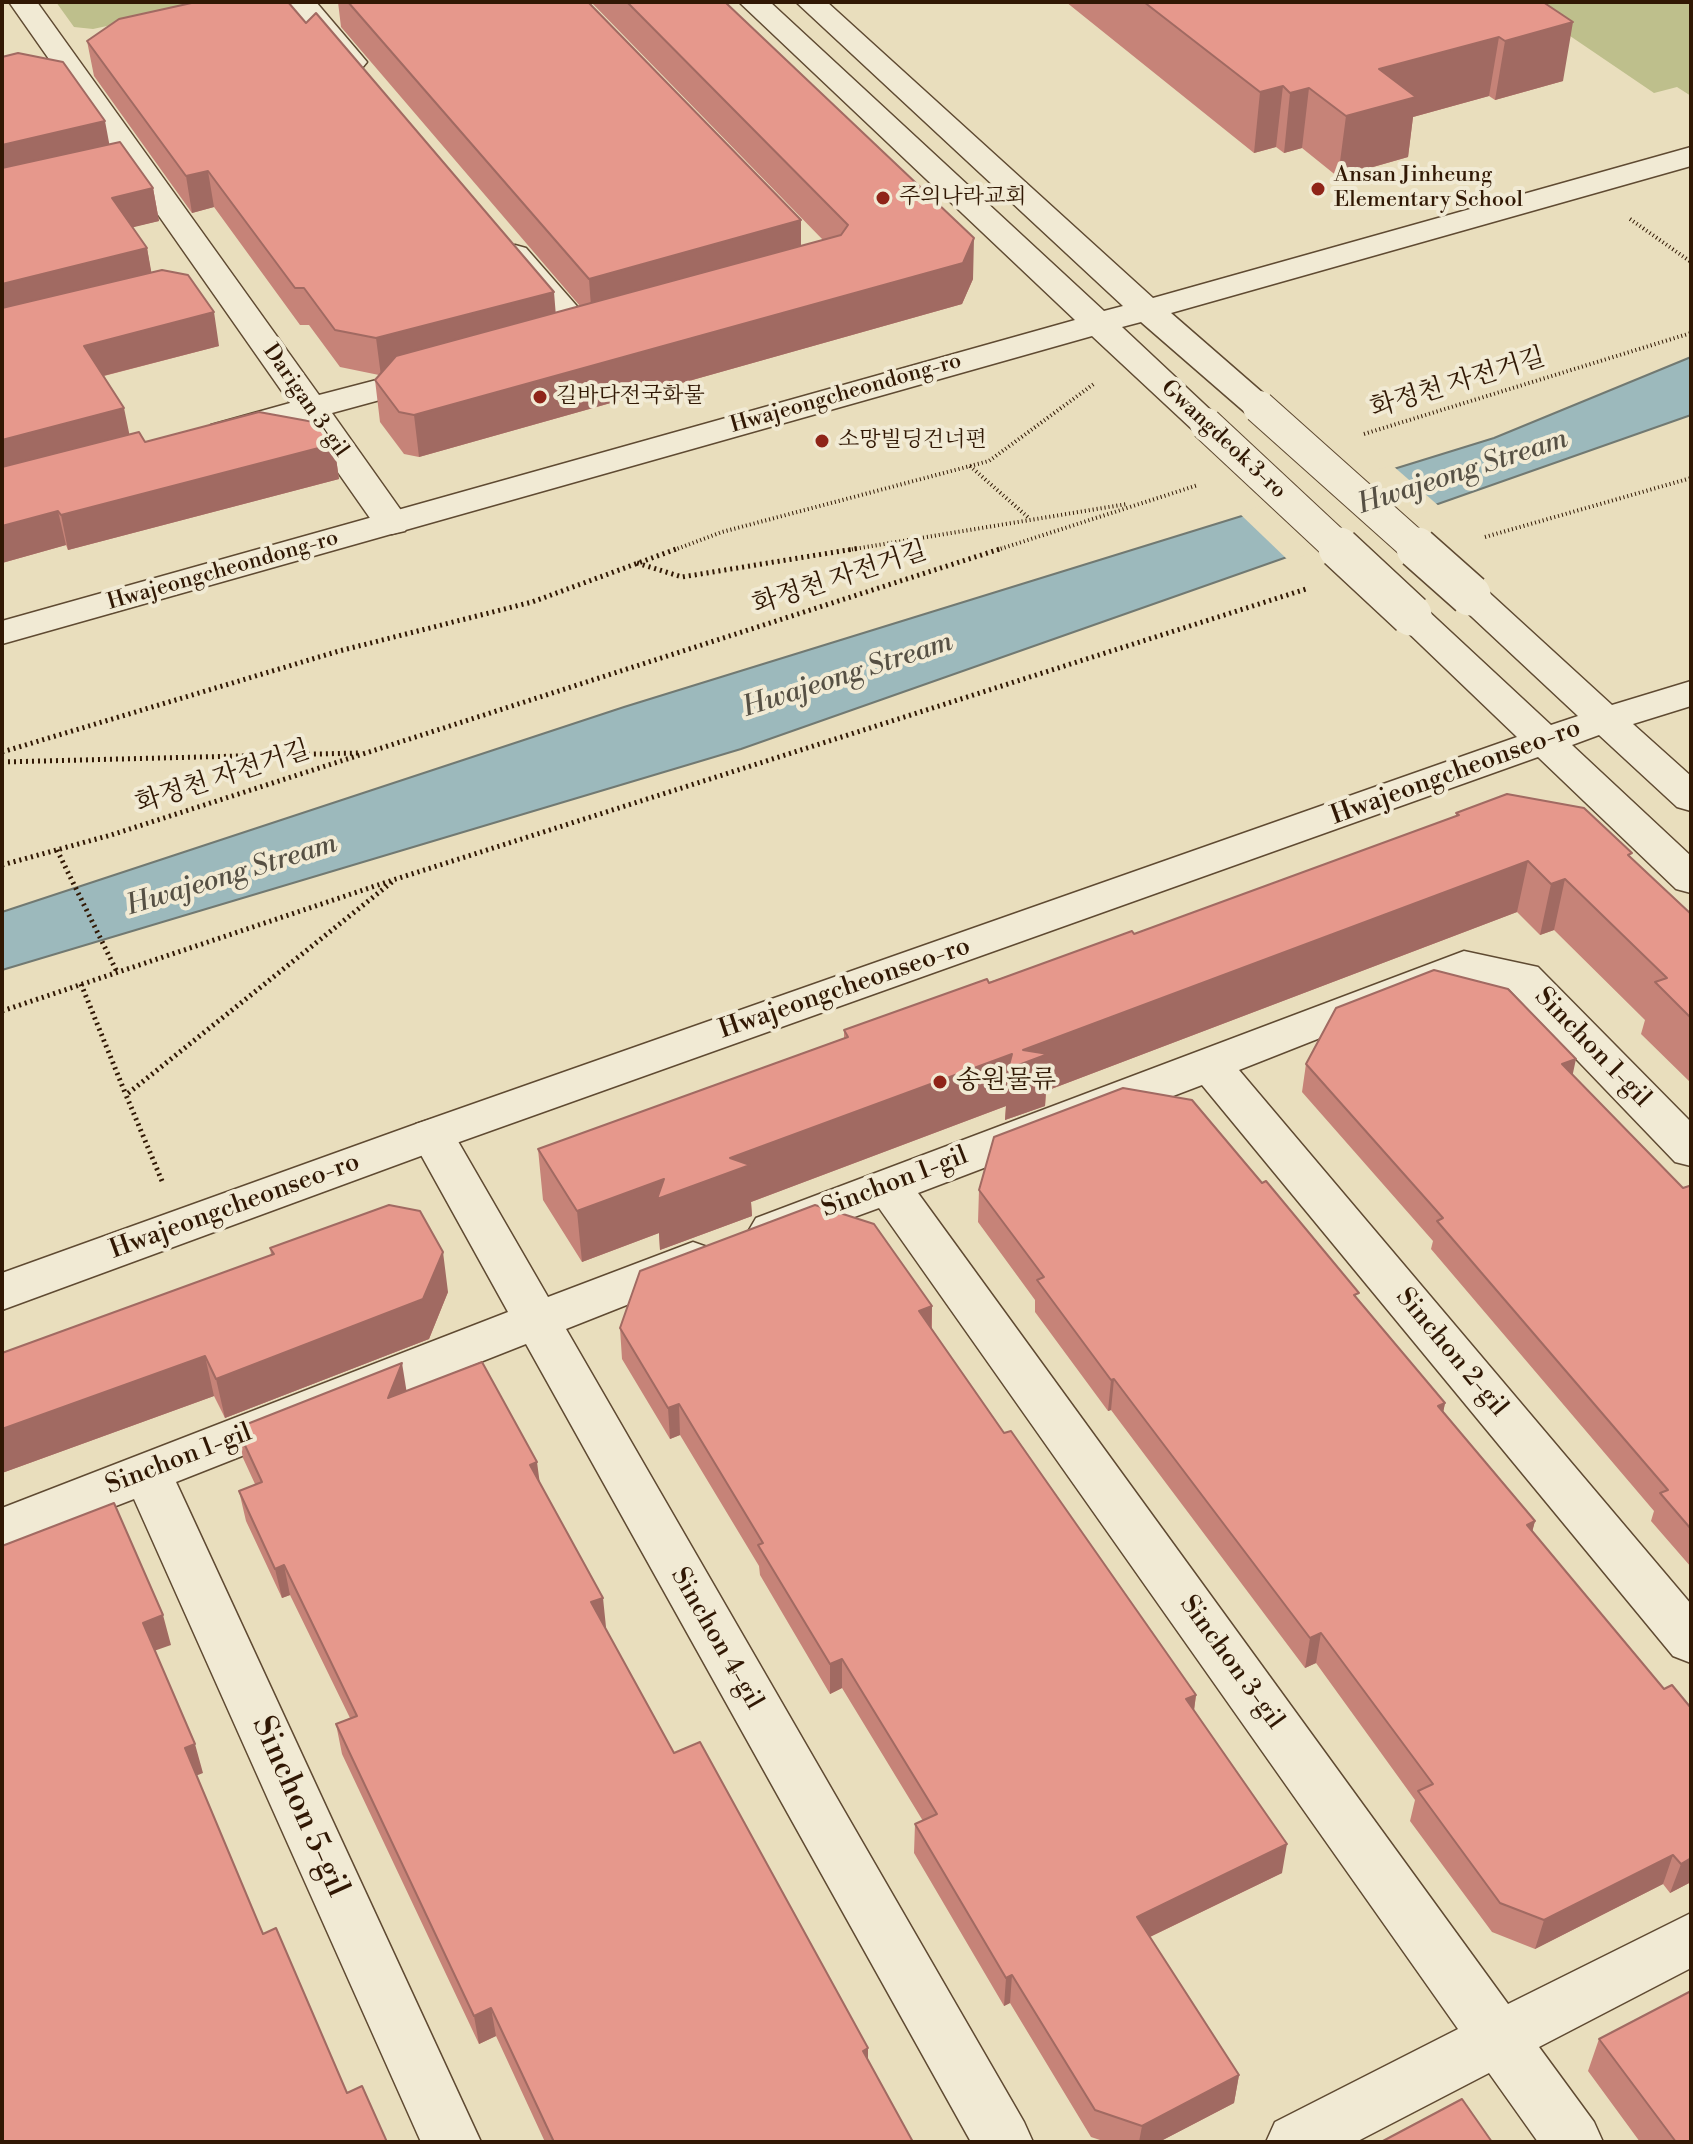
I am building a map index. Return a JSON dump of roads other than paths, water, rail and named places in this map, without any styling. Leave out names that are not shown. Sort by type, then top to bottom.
[{"type":"street","name":"Darigan 3-gil","points":[[23,2],[58,50],[120,163],[204,282],[310,408],[392,523]]},
{"type":"street","points":[[301,2],[372,85]]},
{"type":"street","name":"Gwangdeok 3-ro","points":[[753,2],[1691,879]]},
{"type":"street","name":"Gwangdeok 3-ro","points":[[810,2],[1147,310],[1470,595],[1691,798]]},
{"type":"street","name":"Hwajeongcheondong-ro","points":[[2,633],[1691,156]]},
{"type":"street","points":[[493,228],[584,335]]},
{"type":"street","points":[[187,441],[462,368]]},
{"type":"street","name":"Hwajeongcheonseo-ro","points":[[2,1292],[432,1135],[1604,720],[1691,693]]},
{"type":"street","name":"Sinchon 1-gil","points":[[2,1529],[535,1320],[1210,1065],[1464,965],[1523,977],[1691,1150]]},
{"type":"street","name":"Sinchon 2-gil","points":[[1210,1065],[1691,1641]]},
{"type":"street","name":"Sinchon 4-gil","points":[[432,1135],[1003,2142]]},
{"type":"street","name":"Sinchon 3-gil","points":[[888,1185],[1573,2142]]},
{"type":"street","name":"Sinchon 5-gil","points":[[147,1473],[451,2142]]},
{"type":"street","points":[[1296,2142],[1691,1939]]},
{"type":"water","name":"Hwajeong Stream","points":[[1691,357],[1691,415],[741,749],[2,970],[2,912],[624,707],[1494,438]]},
{"type":"place","name":"Ansan Jinheung Elementary School","points":[[1318,189]]},
{"type":"place","name":"주의나라교회","points":[[883,198]]},
{"type":"place","name":"길바다전국화물","points":[[540,397]]},
{"type":"place","name":"소망빌딩건너편","points":[[822,441]]},
{"type":"place","name":"송원물류","points":[[940,1082]]}]
